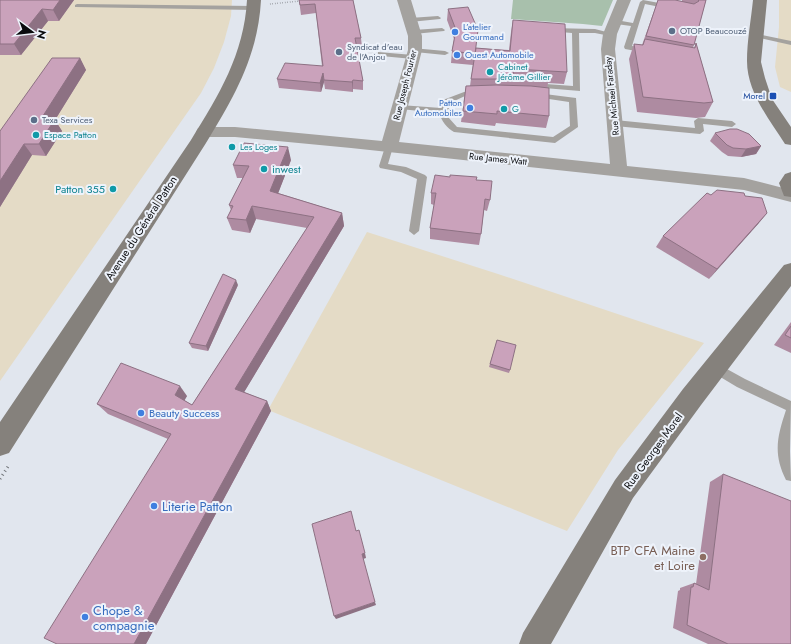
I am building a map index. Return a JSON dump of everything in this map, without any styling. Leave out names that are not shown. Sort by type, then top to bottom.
[{"type":"street","name":"Rue Joseph Fourier","points":[[390,143],[414,54],[412,26],[404,0]]},
{"type":"street","name":"Rue Michael Faraday","points":[[619,167],[608,49],[613,28],[624,0]]},
{"type":"street","points":[[760,0],[754,62],[757,78],[764,99],[791,140]]},
{"type":"street","name":"Avenue du Général Patton","points":[[0,444],[215,114],[238,70],[246,51],[253,24],[254,4]]},
{"type":"street","name":"Rue James Watt","points":[[215,114],[254,124],[390,143]]},
{"type":"street","name":"Rue James Watt","points":[[204,132],[235,132],[390,143],[619,167],[744,184],[790,186]]},
{"type":"street","name":"Rue Georges Morel","points":[[534,644],[624,489],[692,397],[791,271]]},
{"type":"lane","points":[[656,53],[628,47],[643,2],[677,8]]},
{"type":"lane","points":[[77,6],[254,4]]},
{"type":"lane","points":[[412,26],[438,18]]},
{"type":"lane","points":[[540,29],[595,31],[635,25]]},
{"type":"lane","points":[[412,26],[442,30]]},
{"type":"lane","points":[[522,85],[577,89],[574,31]]},
{"type":"lane","points":[[757,36],[791,43]]},
{"type":"lane","points":[[381,54],[445,53]]},
{"type":"lane","points":[[494,92],[537,95],[573,100],[574,127],[555,140],[454,129],[444,117],[445,111],[446,102],[464,94],[494,92]]},
{"type":"lane","points":[[400,107],[445,111]]},
{"type":"lane","points":[[615,123],[700,132],[698,122],[732,124]]},
{"type":"lane","points":[[390,143],[383,166],[403,169],[422,178],[414,231]]},
{"type":"lane","points":[[716,368],[741,383],[791,407]]},
{"type":"lane","points":[[791,412],[782,451],[784,461],[791,475]]},
{"type":"path","points":[[270,4],[308,1]]},
{"type":"shaded area","points":[[0,0],[232,0],[231,16],[224,42],[214,68],[201,93],[0,381]]},
{"type":"shaded area","points":[[779,0],[791,0],[791,92],[780,87],[775,67],[779,27]]},
{"type":"shaded area","points":[[367,232],[704,343],[618,450],[567,531],[268,410]]},
{"type":"green space","points":[[513,0],[613,0],[602,26],[511,19]]},
{"type":"building","points":[[0,0],[60,0],[53,10],[42,9],[14,44],[0,44]]},
{"type":"building","points":[[299,0],[353,0],[361,38],[355,38],[363,81],[353,80],[352,82],[324,80],[323,73],[320,83],[277,79],[285,63],[323,66],[315,4],[300,5]]},
{"type":"building","points":[[658,0],[675,0],[694,4],[699,1],[698,0],[706,0],[694,45],[646,36]]},
{"type":"building","points":[[468,7],[478,30],[475,54],[452,51],[456,30],[448,9]]},
{"type":"building","points":[[513,20],[565,24],[567,72],[513,70],[514,76],[549,78],[549,81],[532,79],[471,79],[476,48],[510,51]]},
{"type":"building","points":[[645,39],[695,48],[696,43],[713,102],[704,103],[643,97],[634,44],[643,45]]},
{"type":"building","points":[[52,58],[80,58],[41,119],[55,119],[39,144],[24,144],[0,181],[0,131]]},
{"type":"building","points":[[496,85],[549,88],[549,116],[497,111],[497,114],[463,111],[466,86]]},
{"type":"building","points":[[730,129],[737,129],[749,134],[761,146],[746,149],[733,148],[727,145],[715,133]]},
{"type":"building","points":[[244,143],[288,147],[270,191],[342,213],[235,389],[267,401],[134,644],[57,644],[44,638],[171,434],[97,404],[121,363],[180,386],[175,395],[192,405],[314,217],[252,206],[246,220],[227,218],[233,206],[229,205],[249,166],[233,165]]},
{"type":"building","points":[[435,175],[450,177],[450,175],[477,177],[476,180],[492,181],[490,200],[485,199],[481,234],[430,228],[436,193],[431,193]]},
{"type":"building","points":[[717,190],[744,193],[745,196],[762,198],[767,213],[717,269],[663,236],[707,193],[711,195]]},
{"type":"building","points":[[223,274],[236,280],[206,346],[189,343]]},
{"type":"building","points":[[791,326],[791,338],[785,335]]},
{"type":"building","points":[[497,340],[516,345],[510,370],[490,364]]},
{"type":"building","points":[[723,474],[791,501],[791,644],[728,644],[687,625],[691,587],[693,587],[694,583],[709,590]]},
{"type":"building","points":[[351,511],[356,531],[359,530],[365,553],[362,554],[375,602],[334,616],[312,524]]},
{"type":"place","name":"OTOP Beaucouzé","points":[[672,31]]},
{"type":"place","name":"L’atelier Gourmand","points":[[455,32]]},
{"type":"place","name":"Syndicat d'eau de l'Anjou","points":[[339,52]]},
{"type":"place","name":"Ouest Automobile","points":[[457,55]]},
{"type":"place","name":"Cabinet Jérôme Gillier","points":[[490,72]]},
{"type":"place","name":"Morel","points":[[773,96]]},
{"type":"place","name":"Patton Automobiles","points":[[470,108]]},
{"type":"place","name":"G","points":[[504,109]]},
{"type":"place","name":"Texa Services","points":[[34,120]]},
{"type":"place","name":"Espace Patton","points":[[36,135]]},
{"type":"place","name":"Les Loges","points":[[232,147]]},
{"type":"place","name":"inwest","points":[[264,169]]},
{"type":"place","name":"Patton 355","points":[[113,189]]},
{"type":"place","name":"Beauty Success","points":[[141,413]]},
{"type":"place","name":"Literie Patton","points":[[154,506]]},
{"type":"place","name":"BTP CFA Maine et Loire","points":[[703,557]]},
{"type":"place","name":"Chope & compagnie","points":[[85,617]]}]
